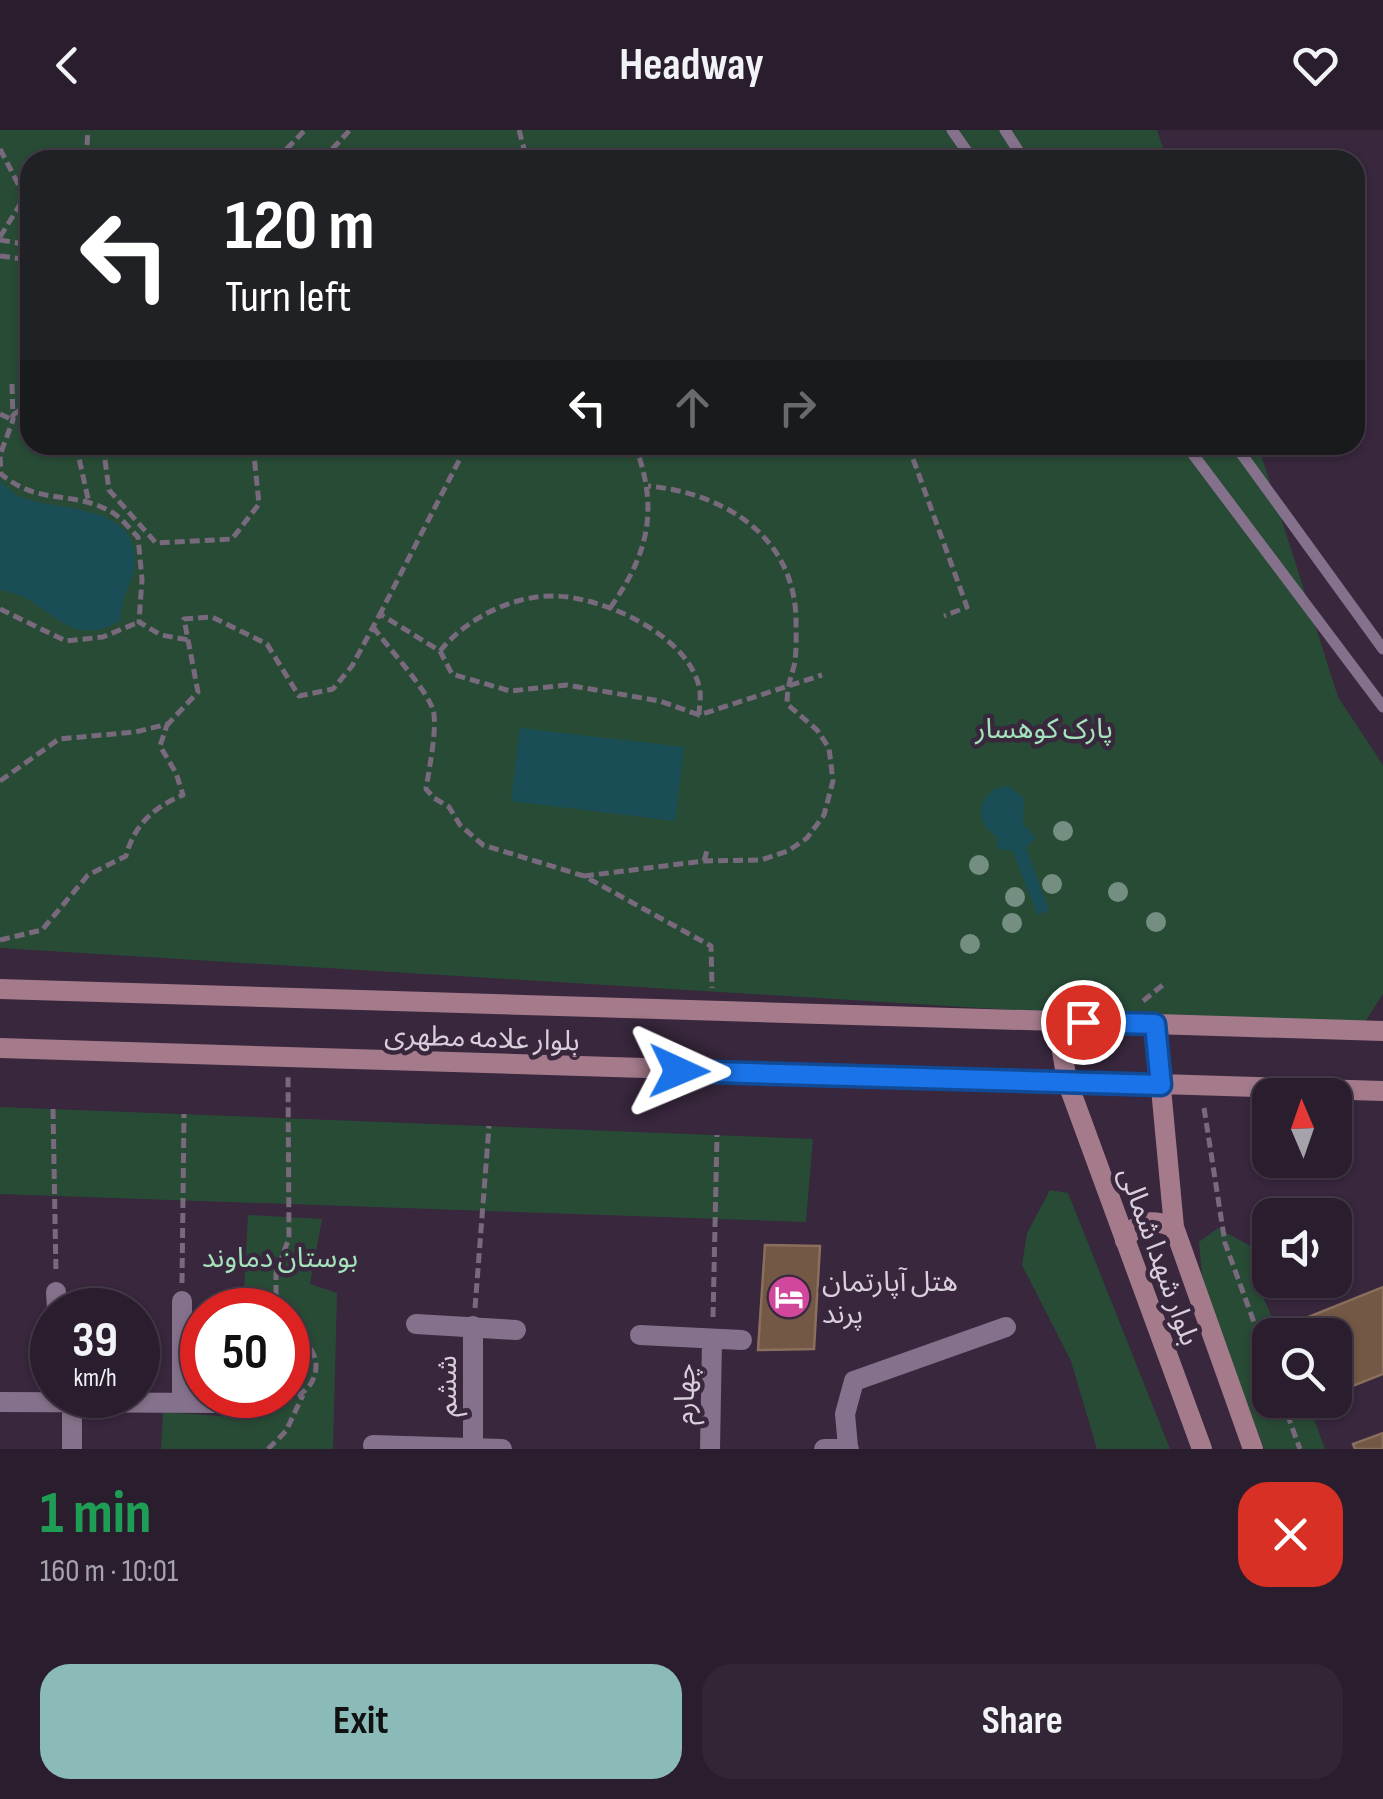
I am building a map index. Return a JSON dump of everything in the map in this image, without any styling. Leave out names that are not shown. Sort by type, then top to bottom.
[{"type":"main road","name":"بلوار علامه مطهری","points":[[0,989],[1383,1032]]},
{"type":"main road","name":"بلوار شهدا شمالی","points":[[1057,1021],[1067,1081],[1202,1449]]},
{"type":"main road","name":"بلوار شهدا شمالی","points":[[1155,1024],[1174,1227],[1253,1449]]},
{"type":"main road","name":"بلوار علامه مطهری","points":[[0,1048],[1383,1091]]},
{"type":"main road","points":[[1125,1240],[1137,1224],[1146,1221],[1174,1227]]},
{"type":"street","points":[[416,1324],[516,1330]]},
{"type":"street","name":"ششم","points":[[474,1326],[474,1447]]},
{"type":"street","points":[[824,1449],[848,1448],[845,1414],[854,1381],[1006,1327]]},
{"type":"street","points":[[640,1336],[742,1340]]},
{"type":"street","name":"چهارم","points":[[710,1449],[712,1340]]},
{"type":"street","points":[[0,1402],[30,1401]]},
{"type":"street","points":[[66,1418],[72,1449]]},
{"type":"street","points":[[373,1444],[502,1449]]},
{"type":"lane","points":[[1194,455],[1383,707]]},
{"type":"lane","points":[[1242,455],[1383,649]]},
{"type":"path","points":[[286,150],[306,130]]},
{"type":"path","points":[[331,150],[350,130]]},
{"type":"path","points":[[0,149],[20,190]]},
{"type":"path","points":[[0,238],[20,205]]},
{"type":"path","points":[[12,384],[13,418],[0,455],[1,473],[20,489],[111,511],[138,537],[142,580],[139,622]]},
{"type":"path","points":[[13,418],[20,412]]},
{"type":"path","points":[[0,414],[13,418]]},
{"type":"path","points":[[78,455],[89,503]]},
{"type":"path","points":[[105,455],[109,490],[156,544],[232,539],[259,504],[254,455]]},
{"type":"path","points":[[0,940],[42,930],[88,875],[126,856],[132,836],[148,816],[183,796],[176,773],[160,746],[168,724],[198,692],[184,618],[212,617],[267,644],[299,696],[333,689],[352,666],[462,455]]},
{"type":"path","points":[[610,608],[639,562],[646,530],[648,486],[638,455]]},
{"type":"path","points":[[912,455],[967,608],[944,616]]},
{"type":"path","points":[[584,876],[704,861],[762,860],[788,851],[807,838],[824,815],[834,782],[830,748],[817,730],[787,704],[787,686],[795,662],[796,615],[780,558],[738,513],[706,498],[648,486]]},
{"type":"path","points":[[440,651],[452,636],[496,608],[551,595],[574,598],[610,608],[658,631],[692,671],[700,692],[699,715]]},
{"type":"path","points":[[0,609],[66,641],[103,637],[139,622]]},
{"type":"path","points":[[374,624],[380,614],[440,651],[452,674],[510,691],[568,685],[660,701],[699,715],[822,675]]},
{"type":"path","points":[[139,622],[161,635],[188,640]]},
{"type":"path","points":[[374,624],[433,708],[435,734],[430,745],[426,788],[434,798],[448,807],[460,825],[483,845],[584,876],[711,946],[713,1011]]},
{"type":"path","points":[[0,781],[59,739],[135,732],[168,724]]},
{"type":"path","points":[[704,861],[708,846]]},
{"type":"path","points":[[276,1288],[276,1273],[289,1238],[288,1058]]},
{"type":"path","points":[[1201,1086],[1225,1243],[1252,1318]]},
{"type":"path","points":[[53,1109],[56,1288]]},
{"type":"path","points":[[182,1288],[184,1114]]},
{"type":"path","points":[[474,1326],[489,1126]]},
{"type":"path","points":[[712,1340],[716,1136]]},
{"type":"path","points":[[310,1349],[316,1374],[310,1383]]},
{"type":"path","points":[[268,1449],[286,1431],[292,1418]]},
{"type":"path","points":[[1289,1418],[1300,1449]]},
{"type":"green space","name":"پارک کوهسار","points":[[0,130],[1157,130],[1164,150],[20,150],[20,455],[1261,455],[1338,697],[1383,765],[1383,994],[1359,1031],[0,948]]},
{"type":"green space","points":[[0,1107],[813,1139],[806,1222],[0,1194]]},
{"type":"green space","points":[[1050,1190],[1068,1193],[1170,1449],[1097,1449],[1071,1361],[1022,1265],[1027,1233]]},
{"type":"green space","name":"بوستان دماوند","points":[[248,1215],[322,1219],[310,1284],[337,1293],[333,1449],[161,1449],[163,1412],[180,1413],[180,1418],[310,1418],[310,1288],[244,1288]]},
{"type":"green space","points":[[1218,1228],[1252,1247],[1252,1298],[1264,1298],[1272,1318],[1252,1318],[1252,1417],[1203,1286],[1199,1242]]},
{"type":"green space","points":[[1252,1418],[1314,1418],[1325,1449],[1264,1449]]},
{"type":"shaded area","points":[[0,480],[18,496],[90,512],[122,528],[132,542],[135,561],[120,621],[101,629],[71,627],[32,602],[0,590]]},
{"type":"shaded area","points":[[520,728],[684,747],[675,821],[511,801]]},
{"type":"shaded area","points":[[1008,786],[1024,798],[1023,824],[1036,838],[1026,847],[1049,910],[1037,915],[1013,851],[998,849],[997,836],[981,815],[990,792]]},
{"type":"building","name":"هتل آپارتمان پرند","points":[[765,1245],[820,1246],[814,1349],[758,1350]]},
{"type":"building","points":[[1383,1287],[1383,1374],[1352,1386],[1352,1318],[1306,1318]]},
{"type":"building","points":[[1383,1433],[1383,1449],[1355,1449],[1353,1444]]},
{"type":"place","name":"هتل آپارتمان پرند","points":[[789,1297]]},
{"type":"route","points":[[679,1071],[1161,1085],[1155,1024],[1083,1022]]}]
